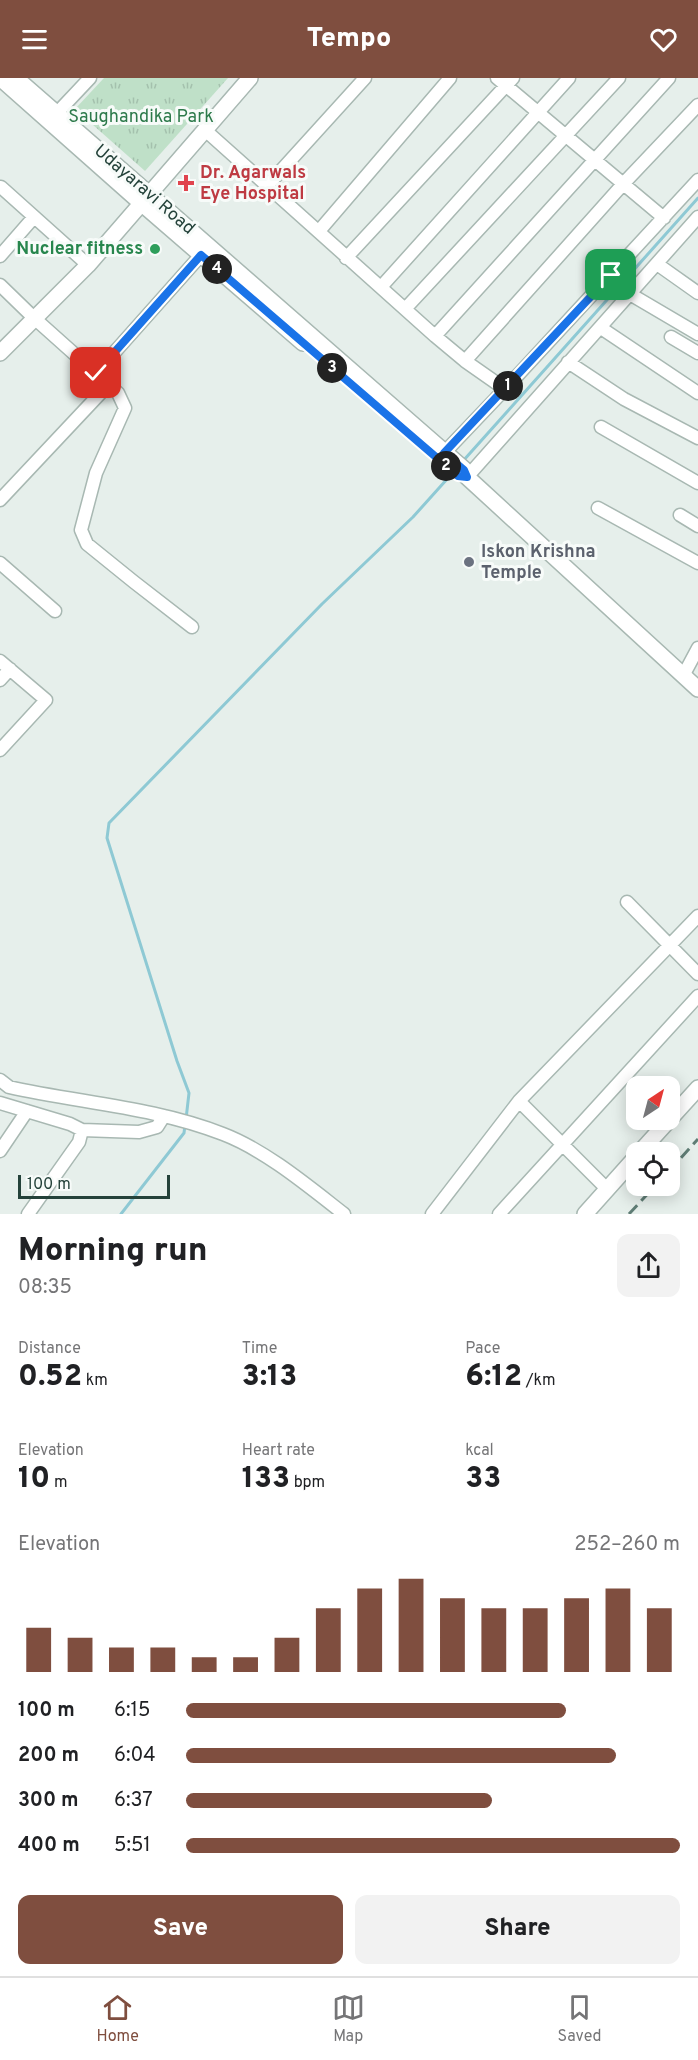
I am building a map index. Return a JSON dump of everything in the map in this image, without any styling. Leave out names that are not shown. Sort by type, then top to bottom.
[{"type":"street","name":"Udayaravi Road","points":[[0,78],[145,199],[444,456],[698,689]]},
{"type":"street","name":"Udayaravi Road","points":[[16,78],[57,113],[145,199]]},
{"type":"street","points":[[57,113],[90,78]]},
{"type":"street","points":[[0,353],[33,317],[87,265],[250,78]]},
{"type":"street","points":[[267,186],[365,78]]},
{"type":"street","points":[[319,231],[450,78]]},
{"type":"street","points":[[381,286],[569,78]]},
{"type":"street","points":[[405,309],[619,78]]},
{"type":"street","points":[[435,336],[669,78]]},
{"type":"street","points":[[346,258],[506,81],[565,135],[664,218]]},
{"type":"street","points":[[465,361],[624,183],[698,105]]},
{"type":"street","points":[[205,130],[435,336],[465,361],[505,389]]},
{"type":"street","points":[[145,199],[201,255],[444,456],[698,180]]},
{"type":"street","points":[[1,187],[87,265]]},
{"type":"street","points":[[0,256],[34,217]]},
{"type":"street","points":[[463,474],[601,328],[698,217]]},
{"type":"street","points":[[96,373],[201,255]]},
{"type":"street","points":[[657,264],[698,292]]},
{"type":"street","points":[[0,285],[109,384],[118,393],[125,408],[96,473],[81,530],[87,544],[192,627]]},
{"type":"street","points":[[630,294],[698,334]]},
{"type":"street","points":[[601,328],[698,393]]},
{"type":"street","points":[[671,337],[698,353]]},
{"type":"street","points":[[568,362],[624,399],[698,438]]},
{"type":"street","points":[[0,500],[109,384]]},
{"type":"street","points":[[602,427],[698,483]]},
{"type":"street","points":[[598,508],[698,563]]},
{"type":"street","points":[[680,515],[698,526]]},
{"type":"street","points":[[0,562],[55,611]]},
{"type":"street","points":[[683,675],[698,648]]},
{"type":"street","points":[[0,680],[5,665],[45,700],[0,750]]},
{"type":"street","points":[[627,902],[698,974]]},
{"type":"street","points":[[432,1214],[519,1101],[698,916]]},
{"type":"street","points":[[499,1214],[698,996]]},
{"type":"street","points":[[0,1080],[9,1087],[167,1117],[224,1134],[270,1159],[344,1214]]},
{"type":"street","points":[[649,1142],[698,1088]]},
{"type":"street","points":[[519,1101],[608,1189]]},
{"type":"street","points":[[0,1103],[70,1124],[82,1130],[139,1132],[157,1127],[167,1117]]},
{"type":"street","points":[[0,1151],[27,1111]]},
{"type":"street","points":[[28,1214],[79,1142],[82,1130]]},
{"type":"street","points":[[585,1214],[626,1168]]},
{"type":"green space","name":"Saughandika Park","points":[[104,78],[228,78],[145,171],[75,109]]},
{"type":"waterway","points":[[463,461],[698,198]]},
{"type":"waterway","points":[[186,1119],[189,1093],[107,838],[109,823],[322,604],[413,517],[457,468]]},
{"type":"waterway","points":[[121,1214],[184,1133],[185,1125]]},
{"type":"railway","points":[[680,1159],[698,1139]]},
{"type":"railway","points":[[629,1214],[646,1196]]},
{"type":"place","name":"Dr. Agarwals Eye Hospital","points":[[186,183]]},
{"type":"place","name":"Nuclear fitness","points":[[155,249]]},
{"type":"place","name":"Iskon Krishna Temple","points":[[469,562]]},
{"type":"route","points":[[96,373],[201,255],[458,476],[467,477],[464,470],[444,453],[611,275]]}]
